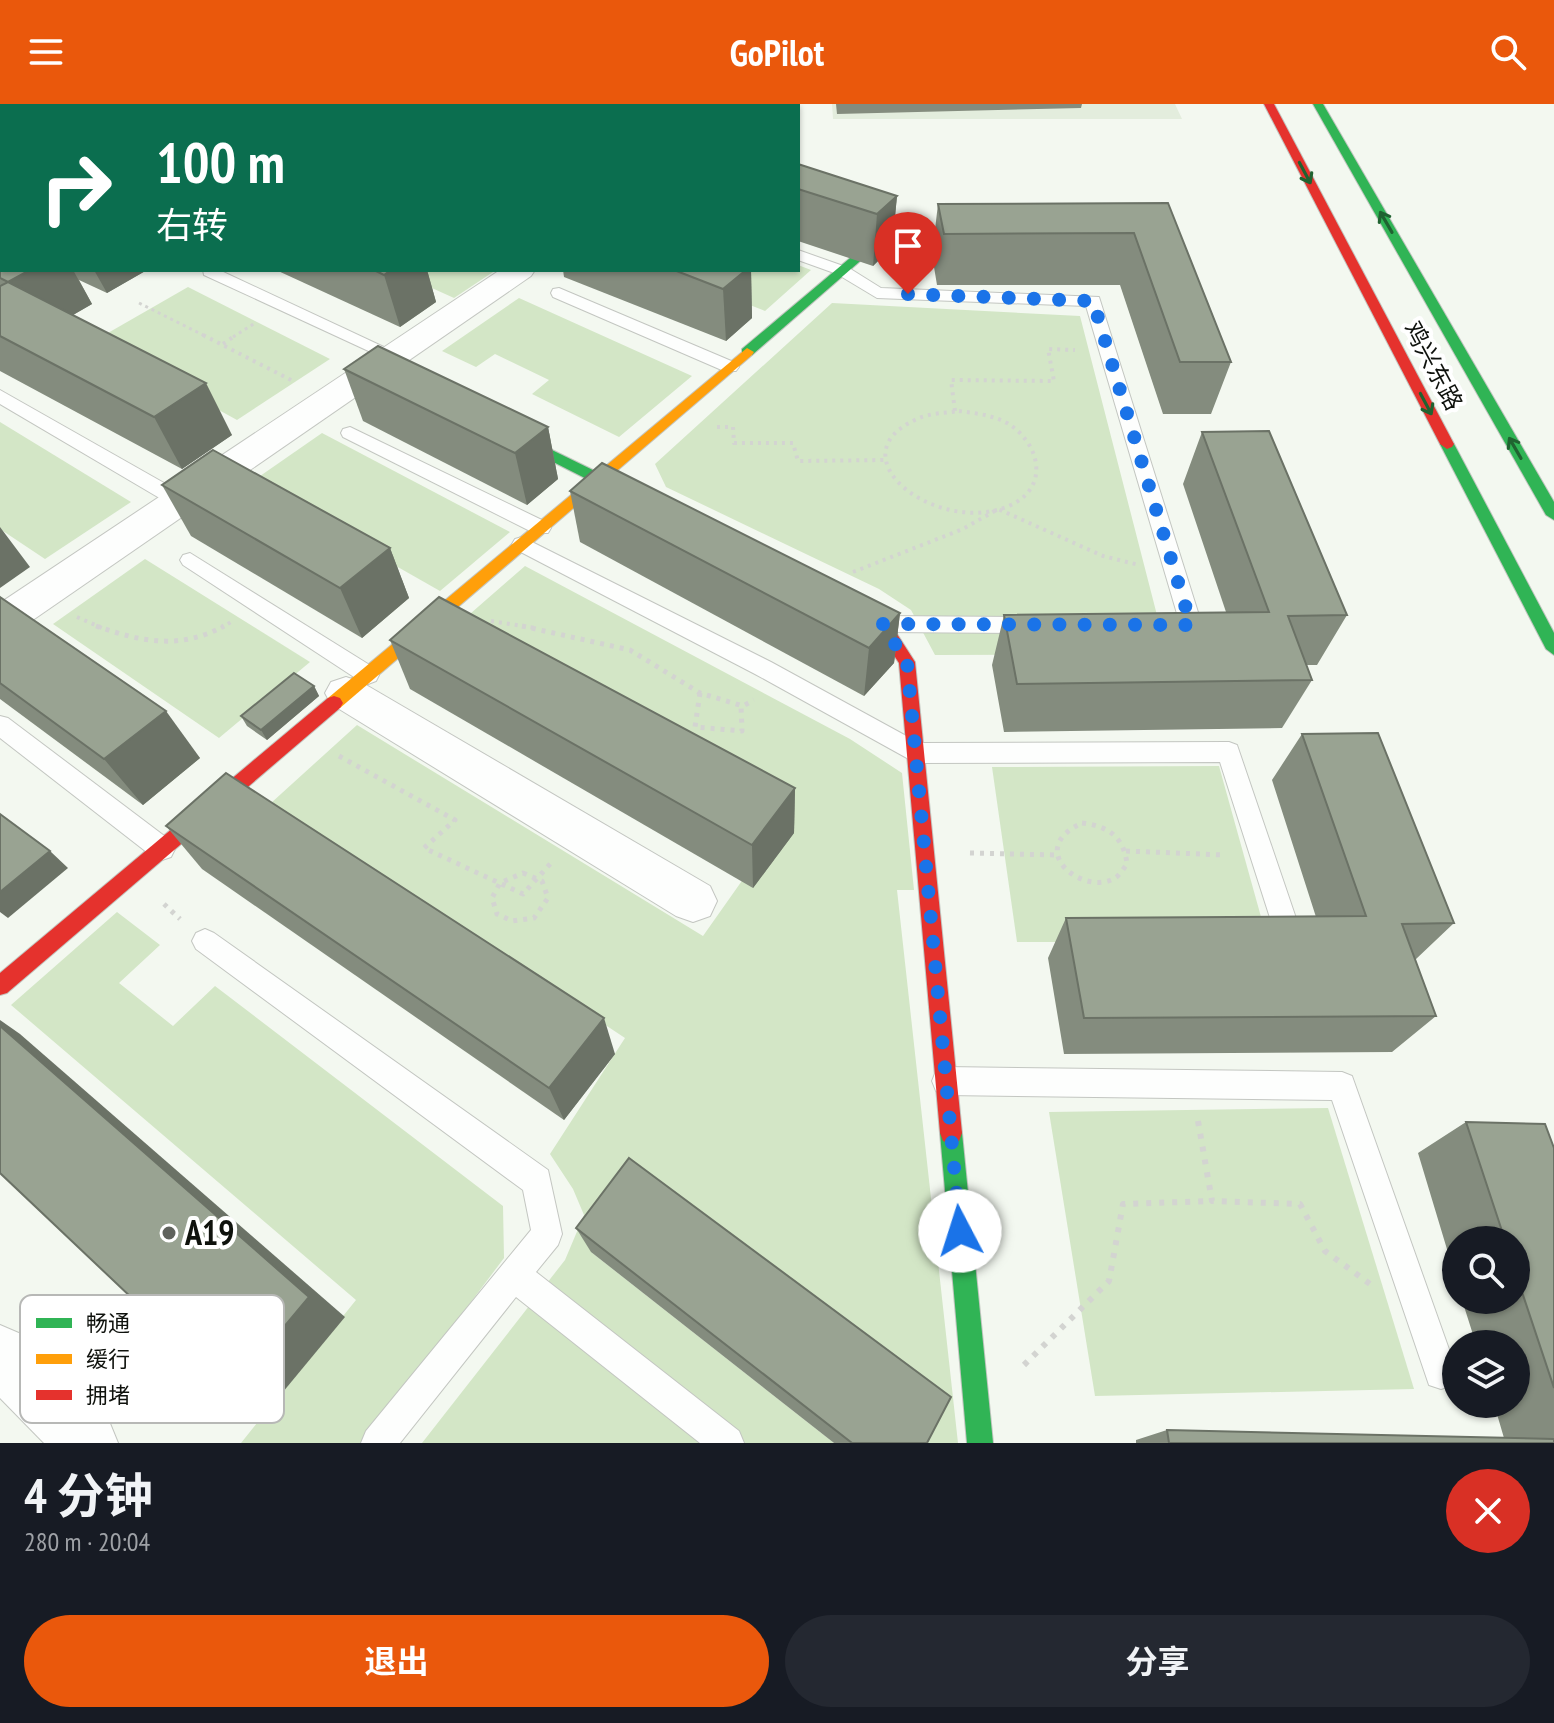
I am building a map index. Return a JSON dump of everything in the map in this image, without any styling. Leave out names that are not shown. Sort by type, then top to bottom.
[{"type":"main road","name":"鸡兴东路","points":[[1269,104],[1554,649]]},
{"type":"main road","name":"鸡兴东路","points":[[1318,104],[1554,515]]},
{"type":"main road","points":[[0,986],[860,256]]},
{"type":"main road","points":[[487,424],[656,508]]},
{"type":"main road","points":[[810,587],[882,624],[907,662],[980,1443]]},
{"type":"street","points":[[0,623],[329,400],[386,367],[517,272]]},
{"type":"street","points":[[357,684],[578,832],[693,901]]},
{"type":"street","points":[[0,1355],[20,1375]]},
{"type":"street","points":[[67,1423],[87,1443]]},
{"type":"lane","points":[[800,256],[843,271],[877,293],[1093,301],[1191,625],[1144,625]]},
{"type":"lane","points":[[210,272],[386,367]]},
{"type":"lane","points":[[559,293],[730,367]]},
{"type":"lane","points":[[0,396],[180,501]]},
{"type":"lane","points":[[350,433],[541,528]]},
{"type":"lane","points":[[522,544],[787,681],[916,753],[1229,752],[1286,927]]},
{"type":"lane","points":[[190,560],[259,605],[357,684]]},
{"type":"lane","points":[[882,624],[1052,625]]},
{"type":"lane","points":[[0,725],[162,849]]},
{"type":"lane","points":[[205,941],[537,1181],[547,1234],[378,1443]]},
{"type":"lane","points":[[946,1081],[1342,1086],[1441,1373]]},
{"type":"lane","points":[[514,1275],[727,1443]]},
{"type":"path","points":[[139,303],[329,400]]},
{"type":"path","points":[[955,411],[951,380],[1054,381],[1048,349],[1108,351]]},
{"type":"path","points":[[810,587],[963,529],[998,509],[1019,500],[1033,486],[1039,469],[1036,452],[1025,436],[1007,423],[984,414],[955,411],[935,412],[905,424],[887,444],[884,460],[890,476],[903,491],[923,503],[947,511],[973,513],[998,509],[1103,556],[1175,573]]},
{"type":"path","points":[[660,427],[733,427],[734,443],[793,443],[798,461],[884,460]]},
{"type":"path","points":[[44,594],[89,624],[148,639],[182,643],[211,634],[259,605]]},
{"type":"path","points":[[460,597],[483,620],[543,629],[630,650],[700,693],[741,706],[787,681]]},
{"type":"path","points":[[700,693],[695,727],[742,731],[741,706]]},
{"type":"path","points":[[339,756],[455,820],[424,848],[523,894],[578,832]]},
{"type":"path","points":[[1082,823],[1105,827],[1123,843],[1127,864],[1122,872],[1104,883],[1080,880],[1062,865],[1057,855],[1058,838],[1064,830],[1082,823]]},
{"type":"path","points":[[1126,851],[1263,856]]},
{"type":"path","points":[[925,852],[1057,855]]},
{"type":"path","points":[[523,873],[538,877],[548,890],[546,907],[540,914],[522,923],[504,920],[493,907],[495,890],[500,883],[523,873]]},
{"type":"path","points":[[131,875],[205,941]]},
{"type":"path","points":[[1191,1084],[1212,1201]]},
{"type":"path","points":[[977,1411],[1109,1281],[1123,1204],[1212,1201],[1300,1204],[1325,1251],[1423,1322]]},
{"type":"shaded area","points":[[832,104],[1175,104],[1182,119],[833,119]]},
{"type":"green space","points":[[800,266],[811,270],[765,311],[665,272],[800,272]]},
{"type":"green space","points":[[396,272],[493,272],[454,298]]},
{"type":"green space","points":[[188,287],[330,359],[237,420],[94,341]]},
{"type":"green space","points":[[519,298],[692,376],[619,437],[532,394],[549,380],[495,354],[476,367],[442,351]]},
{"type":"green space","points":[[832,303],[1080,316],[1167,654],[935,655],[911,610],[879,589],[666,487],[655,464]]},
{"type":"green space","points":[[0,422],[131,502],[45,559],[0,529]]},
{"type":"green space","points":[[322,433],[510,532],[440,591],[250,483]]},
{"type":"green space","points":[[145,559],[310,662],[219,738],[53,624]]},
{"type":"green space","points":[[525,566],[850,739],[902,773],[914,890],[897,890],[958,1443],[920,1443],[591,1252],[834,1443],[422,1443],[565,1260],[584,1215],[573,1189],[550,1154],[625,1038],[271,803],[357,725],[703,936],[787,817],[455,627]]},
{"type":"green space","points":[[1219,766],[1268,942],[1017,942],[992,767]]},
{"type":"green space","points":[[117,912],[160,945],[119,983],[173,1026],[215,986],[503,1206],[504,1258],[365,1443],[241,1443],[257,1423],[284,1423],[284,1390],[356,1300],[11,1005]]},
{"type":"green space","points":[[1328,1108],[1414,1389],[1095,1396],[1049,1112]]},
{"type":"building","points":[[800,165],[897,196],[877,214],[800,190]]},
{"type":"building","points":[[1168,203],[1231,362],[1180,362],[1134,233],[944,234],[938,204]]},
{"type":"building","points":[[0,272],[26,272],[8,282],[0,278]]},
{"type":"building","points":[[679,272],[744,272],[723,289]]},
{"type":"building","points":[[8,282],[206,383],[154,417],[0,336],[0,286]]},
{"type":"building","points":[[378,346],[548,427],[515,453],[344,369]]},
{"type":"building","points":[[1269,431],[1347,615],[1288,616],[1312,680],[1017,684],[1004,615],[1269,612],[1202,432]]},
{"type":"building","points":[[213,450],[390,548],[340,588],[162,485]]},
{"type":"building","points":[[602,463],[900,613],[869,648],[570,491]]},
{"type":"building","points":[[0,597],[166,711],[104,759],[0,683]]},
{"type":"building","points":[[439,597],[795,788],[752,845],[390,640]]},
{"type":"building","points":[[294,673],[314,686],[261,730],[241,716]]},
{"type":"building","points":[[1378,733],[1454,923],[1402,924],[1436,1016],[1084,1018],[1066,918],[1366,916],[1302,734]]},
{"type":"building","points":[[226,773],[604,1018],[549,1088],[166,826]]},
{"type":"building","points":[[0,814],[50,851],[0,892]]},
{"type":"building","name":"A19","points":[[0,1026],[309,1297],[284,1327],[284,1295],[129,1295],[0,1173]]},
{"type":"building","points":[[1466,1122],[1545,1124],[1554,1148],[1554,1388],[1529,1314],[1530,1226],[1500,1226]]},
{"type":"building","points":[[629,1158],[951,1397],[927,1443],[852,1443],[576,1228]]},
{"type":"building","points":[[1167,1430],[1554,1439],[1554,1443],[1169,1443]]},
{"type":"traffic: fast","points":[[1318,104],[1554,515]]},
{"type":"traffic: fast","points":[[747,352],[860,256]]},
{"type":"traffic: fast","points":[[501,430],[643,501]]},
{"type":"traffic: fast","points":[[1447,444],[1554,649]]},
{"type":"traffic: fast","points":[[951,1133],[980,1443]]},
{"type":"traffic: slow","points":[[334,703],[747,352]]},
{"type":"traffic: jam","points":[[1269,104],[1447,444]]},
{"type":"traffic: jam","points":[[850,608],[882,624],[907,662],[951,1133]]},
{"type":"traffic: jam","points":[[0,986],[334,703]]},
{"type":"place","name":"A19","points":[[169,1233]]},
{"type":"route","points":[[908,294],[1093,301],[1191,625],[882,624],[907,662],[960,1231]]}]
